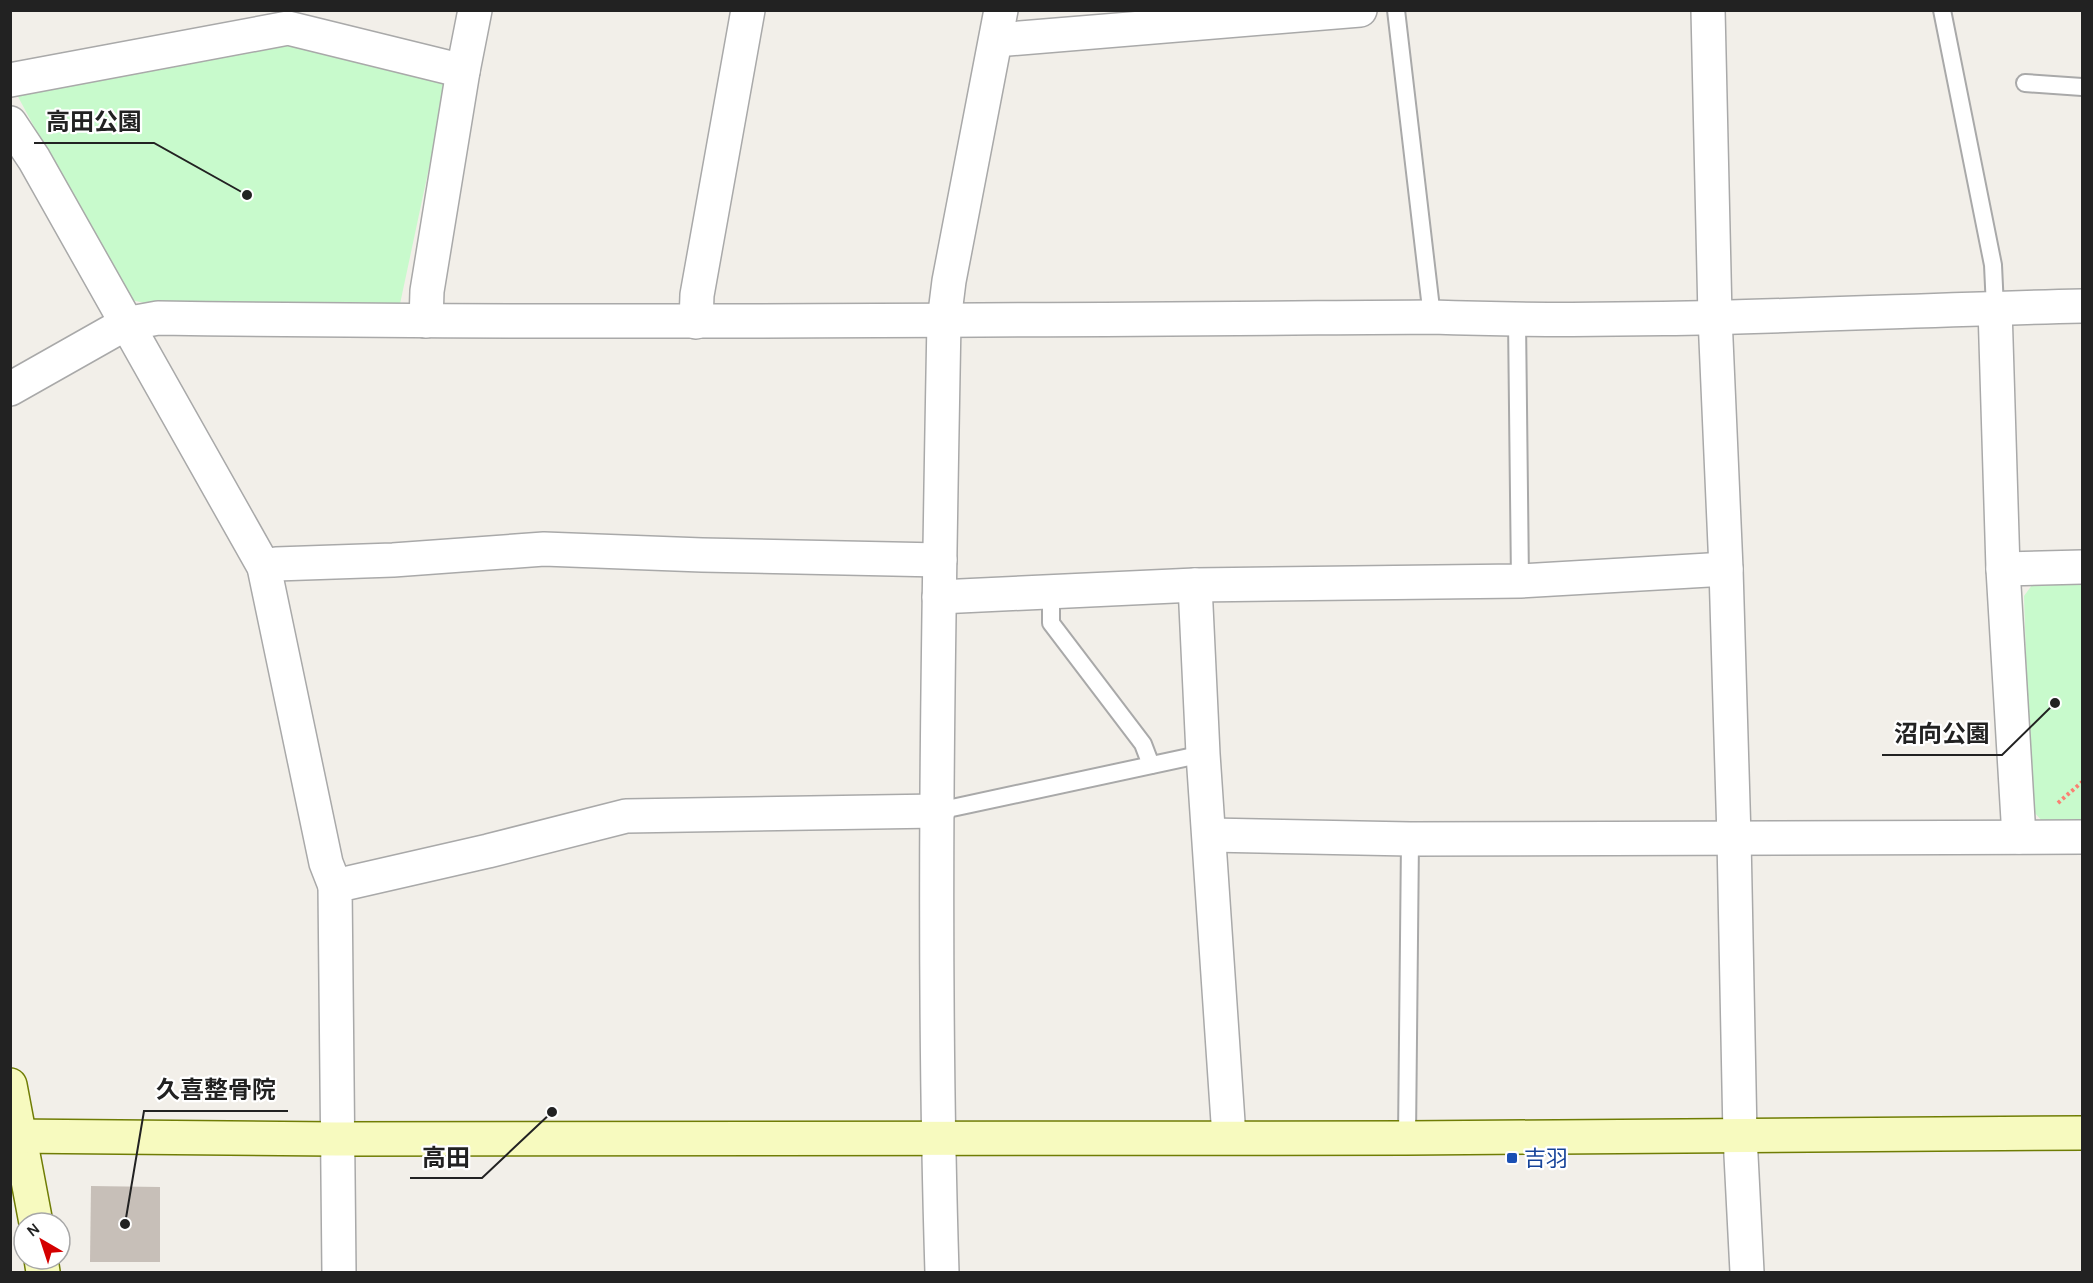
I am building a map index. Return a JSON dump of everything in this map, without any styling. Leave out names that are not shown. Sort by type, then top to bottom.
[{"type":"street","points":[[426,321],[427,291],[475,10]]},
{"type":"street","points":[[696,322],[697,295],[748,10]]},
{"type":"street","points":[[942,1272],[937,1137],[939,597],[944,321],[949,281],[998,25],[1360,10]]},
{"type":"street","points":[[1708,10],[1715,317],[1726,569],[1734,838],[1740,1136],[1747,1272]]},
{"type":"street","points":[[10,80],[288,28],[463,71]]},
{"type":"street","points":[[10,123],[39,169],[264,567],[326,862],[335,886],[339,1272]]},
{"type":"street","points":[[10,389],[125,324],[158,318],[696,322],[1432,317],[1517,320],[1715,317],[2082,306]]},
{"type":"street","points":[[1995,308],[2003,569],[2019,837]]},
{"type":"street","points":[[264,567],[276,564],[393,560],[544,549],[940,560]]},
{"type":"street","points":[[2003,569],[2082,567]]},
{"type":"street","points":[[939,597],[1195,585],[1520,581],[1726,569]]},
{"type":"street","points":[[1195,585],[1203,754],[1229,1137]]},
{"type":"street","points":[[335,886],[626,816],[938,811]]},
{"type":"street","points":[[1210,836],[1410,839],[2082,837]]},
{"type":"street","points":[[10,1085],[15,1137],[33,1211]]},
{"type":"street","points":[[15,1137],[1407,1138],[2082,1133]]},
{"type":"lane","points":[[1396,10],[1432,317]]},
{"type":"lane","points":[[1942,10],[1993,265],[1995,308]]},
{"type":"lane","points":[[2025,83],[2082,87]]},
{"type":"lane","points":[[1517,320],[1520,581]]},
{"type":"lane","points":[[1051,591],[1051,623],[1143,744],[1151,765]]},
{"type":"lane","points":[[938,811],[1203,754]]},
{"type":"lane","points":[[1407,1138],[1410,839]]},
{"type":"green space","points":[[289,37],[447,83],[400,304],[145,303],[126,299],[15,91]]},
{"type":"green space","points":[[2082,583],[2082,822],[2044,823],[2031,809],[2024,596],[2032,585]]},
{"type":"building","points":[[91,1186],[160,1187],[160,1262],[90,1262]]},
{"type":"place","name":"高田公園","points":[[247,195]]},
{"type":"place","name":"沼向公園","points":[[2055,703]]},
{"type":"place","name":"高田","points":[[552,1112]]},
{"type":"place","name":"吉羽","points":[[1512,1158]]},
{"type":"place","name":"久喜整骨院","points":[[125,1224]]}]
